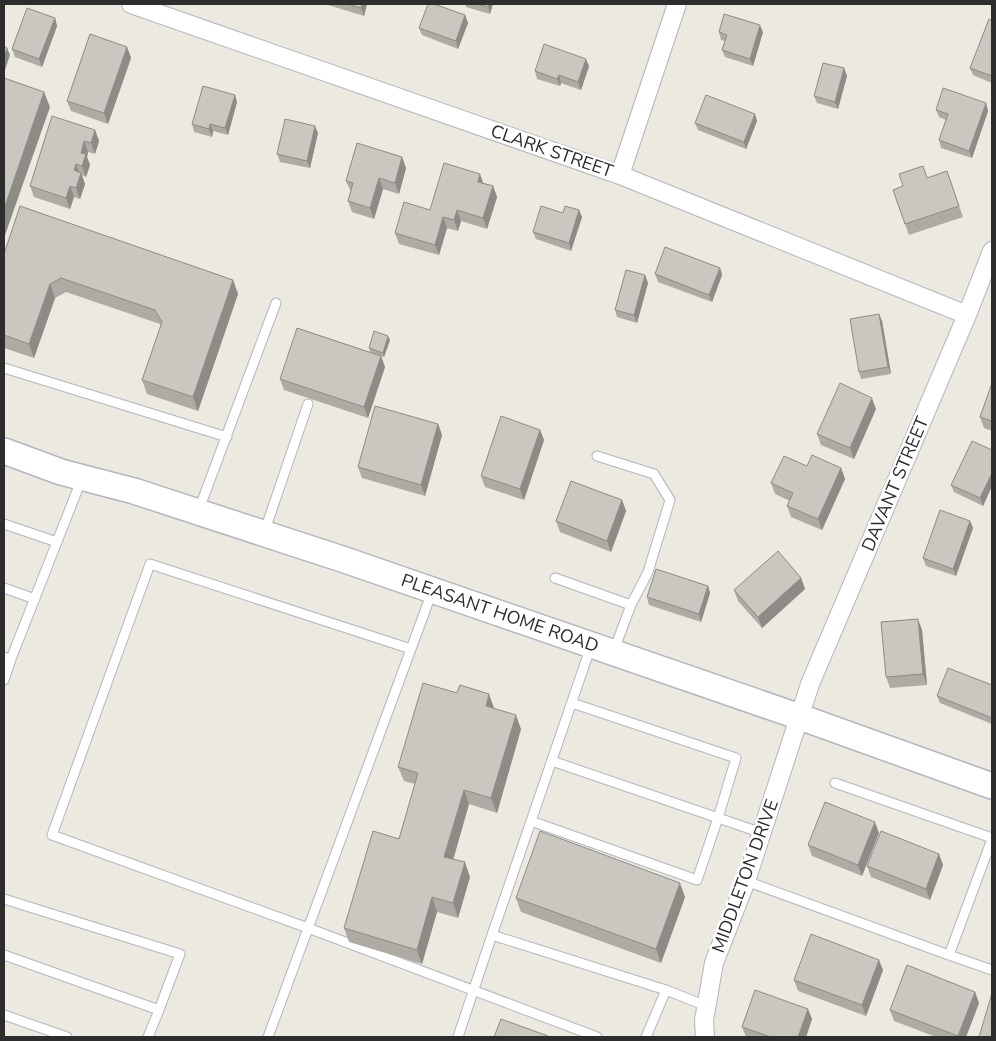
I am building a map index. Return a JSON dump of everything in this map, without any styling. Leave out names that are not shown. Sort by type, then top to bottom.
[{"type":"main road","name":"PLEASANT HOME ROAD","points":[[4,451],[61,472],[134,491],[433,590],[992,786]]},
{"type":"street","name":"CLARK STREET","points":[[131,4],[620,175],[967,315]]},
{"type":"street","points":[[620,175],[677,4]]},
{"type":"street","name":"DAVANT STREET","points":[[800,718],[810,684],[992,252]]},
{"type":"street","name":"MIDDLETON DRIVE","points":[[705,1037],[704,1020],[714,963],[746,881],[800,718]]},
{"type":"lane","points":[[198,512],[276,303]]},
{"type":"lane","points":[[4,368],[227,437]]},
{"type":"lane","points":[[264,533],[308,404]]},
{"type":"lane","points":[[458,1037],[572,703],[602,649],[631,605],[648,572],[670,500],[654,474],[597,456]]},
{"type":"lane","points":[[4,680],[7,658],[35,599],[82,478]]},
{"type":"lane","points":[[4,524],[57,542]]},
{"type":"lane","points":[[411,650],[150,564],[52,835],[308,928],[597,1037]]},
{"type":"lane","points":[[555,578],[631,605]]},
{"type":"lane","points":[[4,588],[35,599]]},
{"type":"lane","points":[[268,1037],[433,590]]},
{"type":"lane","points":[[531,821],[698,880],[736,758],[572,703]]},
{"type":"lane","points":[[552,761],[762,833]]},
{"type":"lane","points":[[835,783],[992,838],[949,955]]},
{"type":"lane","points":[[746,881],[992,970]]},
{"type":"lane","points":[[4,900],[180,954],[148,1037]]},
{"type":"lane","points":[[492,935],[666,990],[706,1006]]},
{"type":"lane","points":[[4,955],[159,1010]]},
{"type":"lane","points":[[646,1037],[666,990]]},
{"type":"lane","points":[[4,1015],[67,1037]]},
{"type":"building","points":[[347,4],[362,4],[361,8]]},
{"type":"building","points":[[428,4],[434,4],[465,15],[456,41],[419,28]]},
{"type":"building","points":[[477,4],[489,4],[488,7]]},
{"type":"building","points":[[27,8],[55,18],[39,59],[12,49]]},
{"type":"building","points":[[724,14],[760,25],[750,59],[722,50],[727,35],[719,32]]},
{"type":"building","points":[[989,19],[992,21],[992,76],[970,68]]},
{"type":"building","points":[[90,34],[127,47],[104,113],[67,101]]},
{"type":"building","points":[[544,44],[586,59],[578,82],[559,75],[557,79],[535,71]]},
{"type":"building","points":[[4,46],[7,48],[4,58]]},
{"type":"building","points":[[823,63],[844,68],[835,102],[814,96]]},
{"type":"building","points":[[4,78],[44,92],[4,209]]},
{"type":"building","points":[[203,86],[235,95],[225,128],[210,124],[209,129],[192,124]]},
{"type":"building","points":[[943,88],[986,103],[969,151],[939,140],[948,114],[936,110]]},
{"type":"building","points":[[706,95],[755,114],[744,142],[695,123]]},
{"type":"building","points":[[52,116],[95,130],[91,143],[84,141],[81,153],[86,154],[82,166],[76,164],[74,170],[81,173],[76,188],[70,186],[66,198],[30,186]]},
{"type":"building","points":[[285,119],[315,126],[307,161],[277,154]]},
{"type":"building","points":[[357,143],[402,157],[395,183],[379,178],[370,208],[348,201],[353,183],[346,181]]},
{"type":"building","points":[[444,163],[480,174],[478,182],[493,186],[483,218],[457,210],[454,220],[443,217],[435,245],[395,233],[404,202],[430,210]]},
{"type":"building","points":[[923,166],[927,178],[947,171],[959,206],[905,224],[893,190],[903,186],[899,174]]},
{"type":"building","points":[[20,206],[233,280],[193,397],[142,380],[162,322],[155,310],[61,278],[50,284],[29,344],[4,335],[4,254]]},
{"type":"building","points":[[541,206],[563,213],[565,206],[579,210],[569,243],[533,232]]},
{"type":"building","points":[[665,247],[720,268],[709,295],[655,274]]},
{"type":"building","points":[[626,270],[645,275],[634,315],[615,310]]},
{"type":"building","points":[[879,314],[888,367],[859,372],[850,319]]},
{"type":"building","points":[[297,328],[381,356],[364,407],[280,379]]},
{"type":"building","points":[[374,331],[388,336],[383,353],[369,348]]},
{"type":"building","points":[[840,383],[872,398],[850,448],[817,434]]},
{"type":"building","points":[[992,383],[992,421],[980,417]]},
{"type":"building","points":[[375,406],[438,424],[421,485],[358,467]]},
{"type":"building","points":[[501,416],[540,430],[520,489],[481,476]]},
{"type":"building","points":[[972,441],[992,450],[992,473],[980,498],[951,485]]},
{"type":"building","points":[[812,455],[841,468],[818,519],[787,506],[793,493],[771,483],[784,456],[807,466]]},
{"type":"building","points":[[571,481],[622,500],[607,541],[556,521]]},
{"type":"building","points":[[940,510],[970,521],[953,569],[923,558]]},
{"type":"building","points":[[778,551],[801,578],[758,617],[734,590]]},
{"type":"building","points":[[656,569],[708,586],[699,614],[647,597]]},
{"type":"building","points":[[918,619],[923,674],[886,677],[881,622]]},
{"type":"building","points":[[948,668],[992,685],[992,718],[937,696]]},
{"type":"building","points":[[423,683],[457,693],[460,685],[489,694],[486,706],[516,715],[491,798],[464,790],[444,857],[465,862],[453,903],[432,897],[417,950],[344,928],[373,831],[399,839],[418,773],[398,767]]},
{"type":"building","points":[[825,802],[875,822],[858,865],[808,845]]},
{"type":"building","points":[[540,831],[680,883],[656,949],[516,898]]},
{"type":"building","points":[[881,831],[939,854],[926,889],[867,866]]},
{"type":"building","points":[[811,934],[879,960],[862,1005],[794,980]]},
{"type":"building","points":[[907,965],[975,992],[958,1036],[890,1010]]},
{"type":"building","points":[[755,990],[808,1009],[798,1037],[771,1037],[742,1027]]},
{"type":"building","points":[[992,993],[992,1037],[979,1037]]},
{"type":"building","points":[[501,1019],[548,1036],[548,1037],[494,1037]]}]
